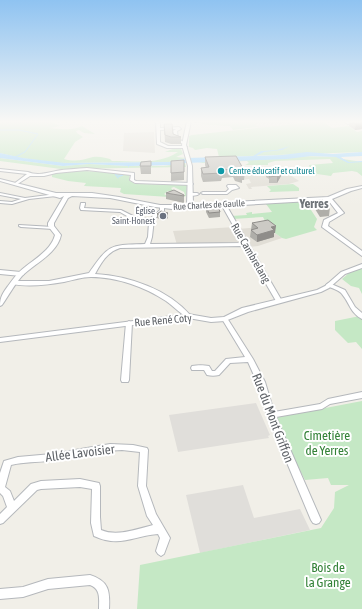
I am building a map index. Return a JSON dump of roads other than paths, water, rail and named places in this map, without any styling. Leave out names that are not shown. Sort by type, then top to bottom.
[{"type":"street","points":[[185,149],[189,163],[191,194],[190,206]]},
{"type":"street","points":[[0,170],[28,173],[31,175]]},
{"type":"street","points":[[16,184],[25,177],[31,175],[86,170],[134,173],[132,180],[135,182],[190,184]]},
{"type":"street","name":"Rue Charles de Gaulle","points":[[0,180],[56,195],[119,198],[162,207],[329,198],[362,186]]},
{"type":"street","points":[[203,193],[225,193],[231,189]]},
{"type":"street","points":[[0,194],[24,199]]},
{"type":"street","points":[[191,194],[197,194]]},
{"type":"street","points":[[0,202],[12,203],[24,199],[56,195]]},
{"type":"street","points":[[1,301],[21,274],[54,244],[58,237],[51,224],[68,196]]},
{"type":"street","points":[[329,198],[341,213],[326,221],[325,227],[362,254]]},
{"type":"street","points":[[83,204],[83,209],[121,211],[134,218],[152,221]]},
{"type":"street","name":"Rue Cambrelang","points":[[223,204],[279,301]]},
{"type":"street","points":[[147,246],[153,217],[162,210],[162,207]]},
{"type":"street","points":[[21,226],[53,228]]},
{"type":"street","points":[[91,275],[95,271],[98,262],[114,247],[124,245],[246,244]]},
{"type":"street","name":"Rue René Coty","points":[[0,340],[188,316],[211,320],[225,319],[245,310],[319,291],[343,273],[362,266]]},
{"type":"street","points":[[0,272],[21,274]]},
{"type":"street","points":[[14,283],[46,283],[91,275],[144,286],[180,308],[188,316]]},
{"type":"street","points":[[329,285],[343,292],[353,308],[362,317]]},
{"type":"street","name":"Rue du Mont Griffon","points":[[225,319],[250,359],[261,382],[271,415],[316,520]]},
{"type":"street","points":[[125,380],[129,323]]},
{"type":"street","points":[[194,368],[207,368],[209,373],[217,373],[228,361],[250,359]]},
{"type":"street","points":[[271,415],[322,406],[328,402],[362,395]]},
{"type":"street","name":"Allée Lavoisier","points":[[12,508],[7,494],[0,488],[7,463],[52,457],[85,450],[135,447],[144,450],[142,486],[152,516],[160,529]]},
{"type":"street","points":[[0,520],[32,489],[38,486],[80,482],[96,486],[97,501],[95,525],[101,536],[121,536],[134,534],[149,529],[160,529],[165,538],[161,551]]},
{"type":"street","points":[[0,594],[23,592],[48,584],[90,580],[102,586],[105,596],[104,609]]},
{"type":"water","points":[[283,149],[264,152],[256,156],[307,152],[333,154],[362,152],[362,156],[340,157],[349,162],[362,162],[348,163],[336,157],[311,156],[287,159],[129,166],[128,168],[128,166],[89,164],[63,166],[0,158],[0,153],[23,158],[65,163],[169,162],[187,158],[253,156],[261,151]]},
{"type":"waterway","points":[[13,158],[25,152],[27,149]]},
{"type":"waterway","points":[[115,174],[118,178]]},
{"type":"waterway","points":[[116,175],[123,175],[118,177]]},
{"type":"place","name":"Centre éducatif et culturel","points":[[221,171]]},
{"type":"place","name":"Église Saint-Honest","points":[[163,216]]},
{"type":"district","name":"Yerres","points":[[314,203]]},
{"type":"park label","name":"Cimetière de Yerres","points":[[327,442]]},
{"type":"park label","name":"Bois de la Grange","points":[[328,574]]}]
